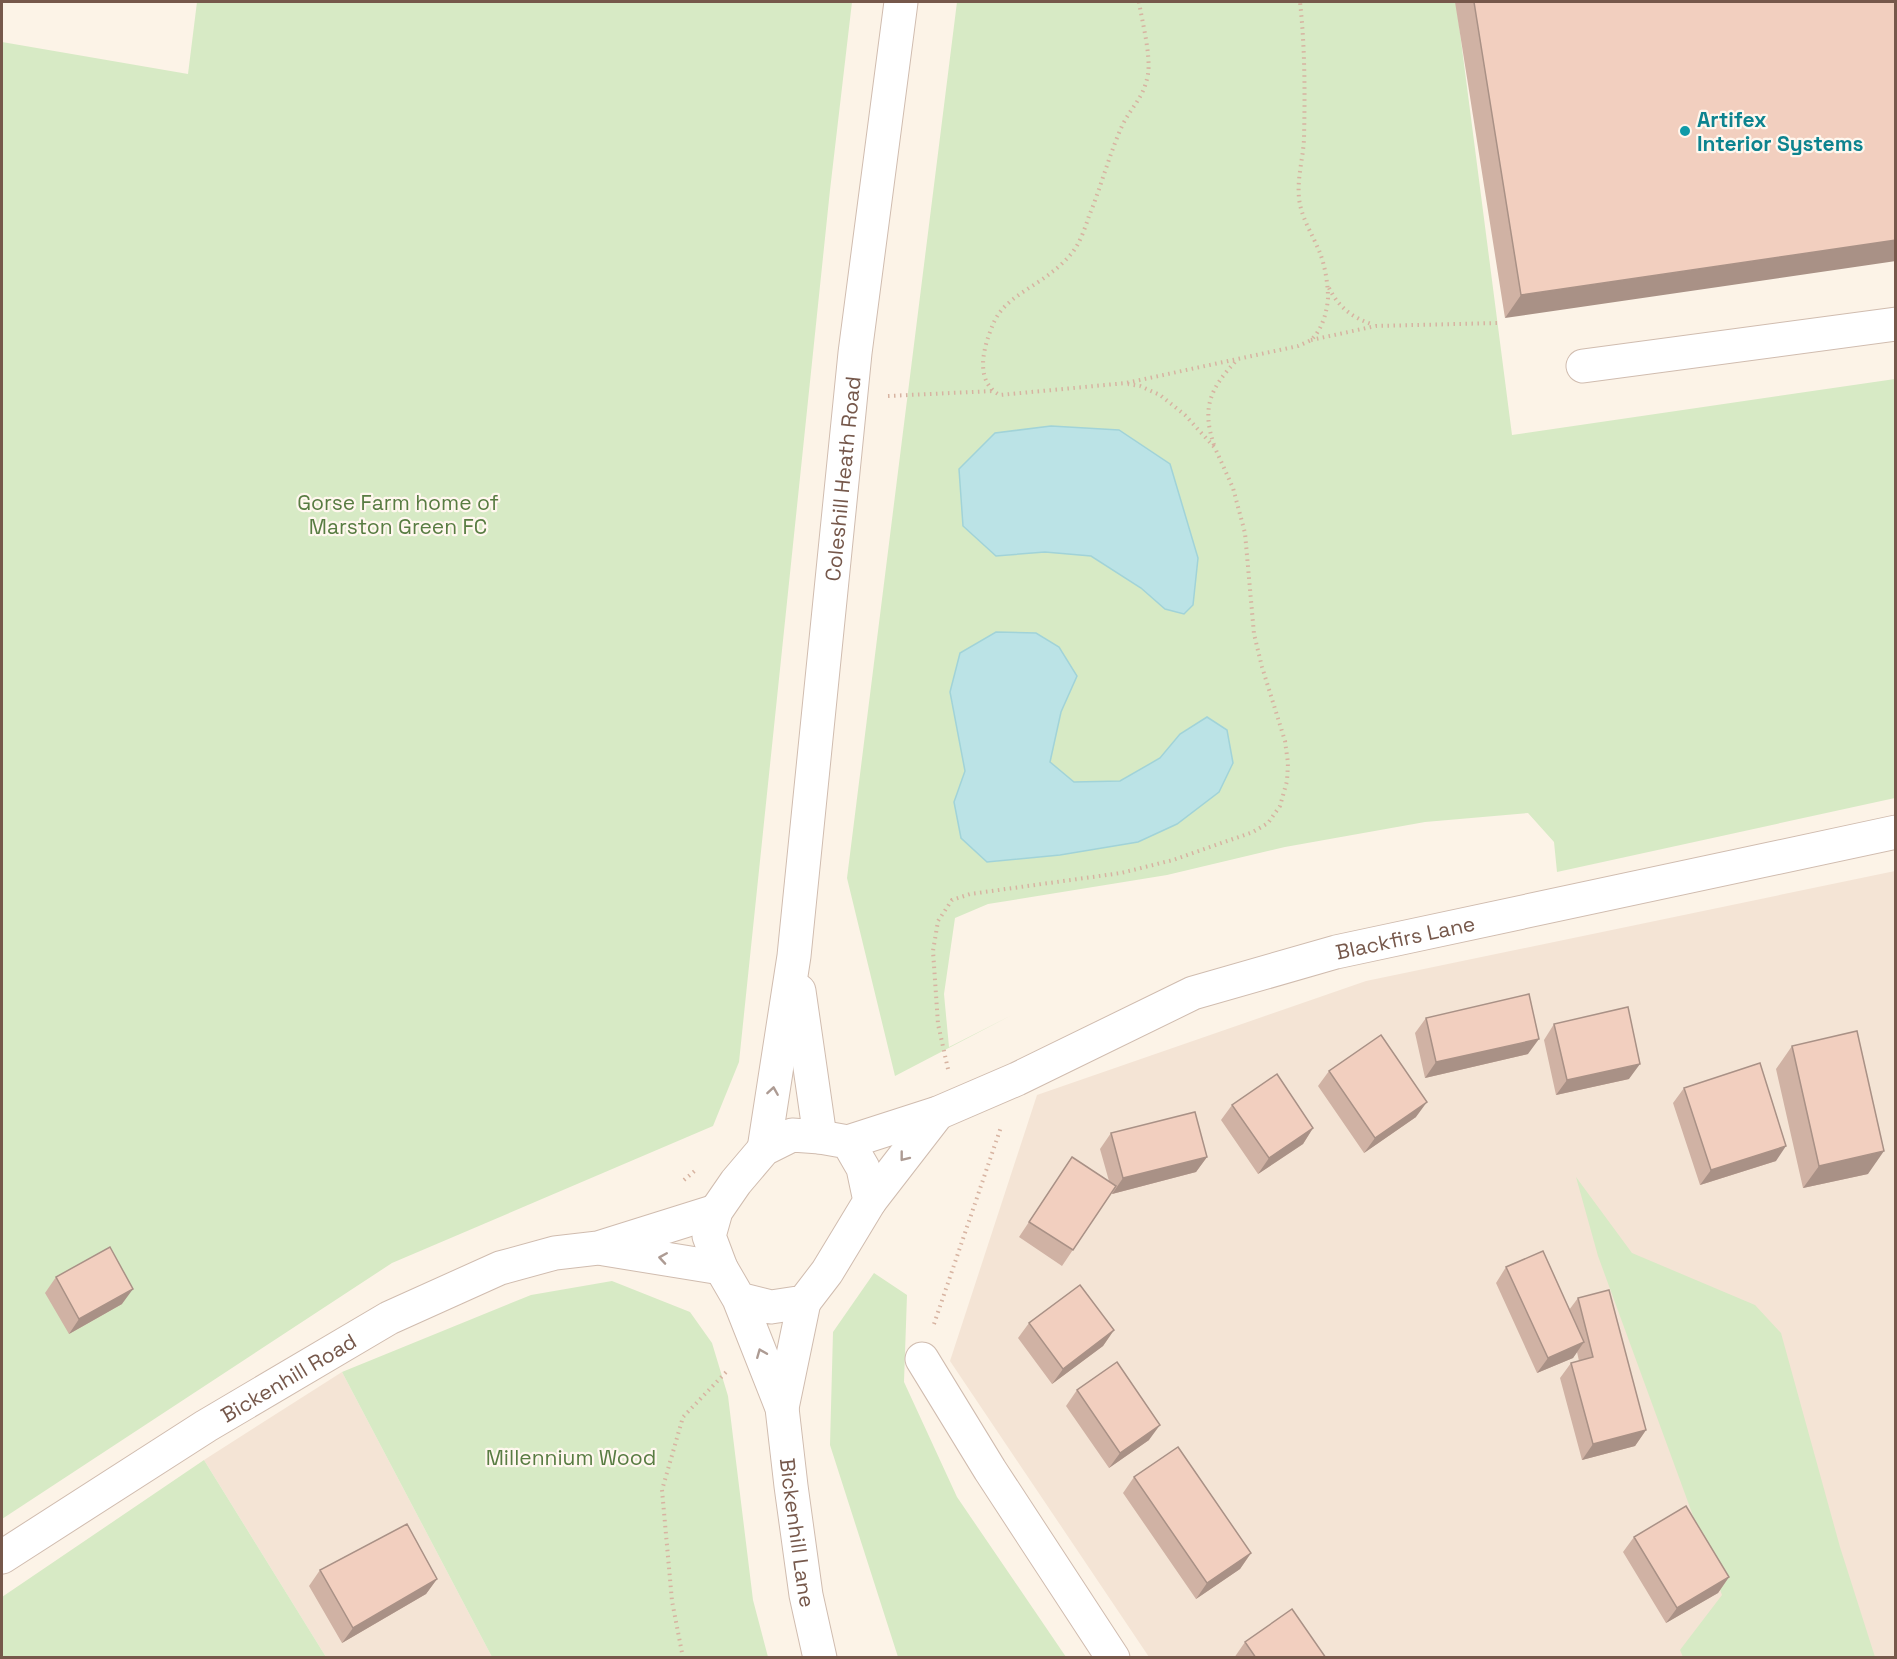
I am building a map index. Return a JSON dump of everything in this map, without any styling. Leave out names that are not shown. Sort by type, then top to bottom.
[{"type":"street","name":"Coleshill Heath Road","points":[[764,1149],[794,956],[851,398],[901,2]]},
{"type":"street","points":[[1583,366],[1896,324]]},
{"type":"street","name":"Blackfirs Lane","points":[[834,1140],[947,1109],[1017,1079],[1193,993],[1336,952],[1896,832]]},
{"type":"street","name":"Coleshill Heath Road","points":[[794,956],[834,1140]]},
{"type":"street","name":"Blackfirs Lane","points":[[870,1200],[947,1109]]},
{"type":"street","points":[[792,1135],[834,1140],[863,1168],[870,1200],[827,1272],[804,1302],[771,1307],[739,1299],[721,1268],[709,1236],[716,1211],[736,1182],[764,1149],[792,1135]]},
{"type":"street","name":"Bickenhill Road","points":[[2,1557],[207,1426],[389,1318],[500,1268],[555,1253],[598,1248],[716,1211]]},
{"type":"street","name":"Bickenhill Road","points":[[598,1248],[721,1268]]},
{"type":"street","name":"Bickenhill Lane","points":[[739,1299],[782,1408],[806,1595],[820,1658]]},
{"type":"street","name":"Bickenhill Lane","points":[[782,1408],[804,1302]]},
{"type":"street","points":[[922,1359],[981,1477],[1113,1658]]},
{"type":"path","points":[[993,392],[985,380],[982,359],[996,319],[1008,303],[1052,273],[1073,252],[1092,211],[1123,125],[1144,90],[1148,72],[1139,2]]},
{"type":"path","points":[[1300,2],[1304,68],[1304,153],[1298,185],[1303,216],[1320,254],[1328,300],[1324,321],[1310,340]]},
{"type":"path","points":[[1327,284],[1335,300],[1349,314],[1376,326]]},
{"type":"path","points":[[851,398],[993,392],[1000,395],[1126,383],[1298,346],[1310,340],[1376,326],[1497,323]]},
{"type":"path","points":[[947,1109],[933,951],[938,921],[952,900],[970,894],[1121,873],[1173,860],[1253,832],[1268,824],[1280,806],[1287,781],[1288,763],[1285,741],[1254,634],[1245,533],[1233,488],[1209,431],[1208,419],[1214,387],[1237,359]]},
{"type":"path","points":[[1126,383],[1140,386],[1160,395],[1185,415],[1215,448]]},
{"type":"path","points":[[922,1359],[1017,1079]]},
{"type":"path","points":[[678,1185],[704,1163]]},
{"type":"path","points":[[683,1658],[672,1601],[662,1490],[683,1417],[733,1366]]},
{"type":"shaded area","points":[[1895,871],[1895,1657],[1149,1657],[950,1361],[1037,1095],[1366,981]]},
{"type":"shaded area","points":[[342,1372],[492,1657],[326,1657],[204,1460]]},
{"type":"green space","name":"Gorse Farm home of Marston Green FC","points":[[197,2],[852,2],[830,190],[739,1062],[713,1126],[392,1263],[2,1519],[2,42],[188,74]]},
{"type":"green space","points":[[957,2],[1456,2],[1512,435],[1895,379],[1895,798],[1557,872],[1554,842],[1528,813],[1425,822],[1285,847],[1167,875],[988,904],[955,918],[944,994],[949,1047],[1012,1015],[895,1076],[847,878]],"holes":[[[1170,464],[1165,609],[1141,588],[1091,556],[1045,552],[996,556]],[[997,632],[1036,633],[1077,676],[1061,712],[1050,762],[1074,782],[1120,781],[1160,758],[1180,734],[1138,842],[1060,855],[988,862],[954,802],[965,771],[950,692],[960,653]]]},
{"type":"green space","points":[[1576,1177],[1632,1253],[1755,1305],[1781,1333],[1840,1547],[1875,1657],[1683,1657],[1680,1650],[1722,1595],[1598,1256]]},
{"type":"green space","points":[[874,1273],[907,1295],[904,1382],[957,1497],[1066,1657],[898,1657],[830,1445],[833,1332]]},
{"type":"green space","name":"Millennium Wood","points":[[612,1281],[690,1312],[712,1343],[728,1396],[753,1600],[768,1657],[492,1657],[342,1372],[531,1295]]},
{"type":"green space","points":[[204,1460],[326,1657],[2,1657],[2,1597]]},
{"type":"water","points":[[1051,426],[1119,430],[1170,464],[1198,558],[1193,605],[1184,614],[1165,609],[1141,588],[1091,556],[1045,552],[996,556],[963,526],[959,469],[995,433]]},
{"type":"water","points":[[996,632],[1036,633],[1059,647],[1077,676],[1061,712],[1050,762],[1074,782],[1120,781],[1160,758],[1180,734],[1207,717],[1227,730],[1233,763],[1219,792],[1177,824],[1138,842],[1060,855],[987,862],[961,838],[954,802],[965,771],[950,692],[960,653]]},
{"type":"building","name":"Artifex Interior Systems","points":[[1474,2],[1896,2],[1896,240],[1521,295]]},
{"type":"building","points":[[1529,994],[1539,1039],[1436,1062],[1426,1018]]},
{"type":"building","points":[[1628,1007],[1640,1064],[1567,1080],[1554,1024]]},
{"type":"building","points":[[1857,1031],[1884,1151],[1819,1166],[1792,1046]]},
{"type":"building","points":[[1381,1035],[1427,1102],[1375,1138],[1329,1071]]},
{"type":"building","points":[[1760,1063],[1786,1146],[1711,1170],[1684,1088]]},
{"type":"building","points":[[1277,1074],[1313,1128],[1269,1158],[1232,1105]]},
{"type":"building","points":[[1195,1112],[1207,1157],[1123,1178],[1111,1133]]},
{"type":"building","points":[[1072,1157],[1116,1186],[1073,1250],[1029,1222]]},
{"type":"building","points":[[110,1247],[133,1289],[79,1319],[56,1277]]},
{"type":"building","points":[[1543,1251],[1584,1342],[1548,1358],[1506,1267]]},
{"type":"building","points":[[1080,1285],[1114,1330],[1063,1369],[1029,1323]]},
{"type":"building","points":[[1609,1290],[1646,1430],[1593,1444],[1571,1363],[1593,1357],[1578,1298]]},
{"type":"building","points":[[1117,1362],[1160,1425],[1120,1453],[1077,1390]]},
{"type":"building","points":[[1178,1447],[1251,1553],[1207,1583],[1134,1477]]},
{"type":"building","points":[[1686,1506],[1729,1577],[1677,1608],[1634,1537]]},
{"type":"building","points":[[407,1524],[437,1579],[353,1628],[320,1570]]},
{"type":"building","points":[[1292,1609],[1326,1658],[1256,1658],[1245,1642]]},
{"type":"place","name":"Artifex Interior Systems","points":[[1685,131]]}]
